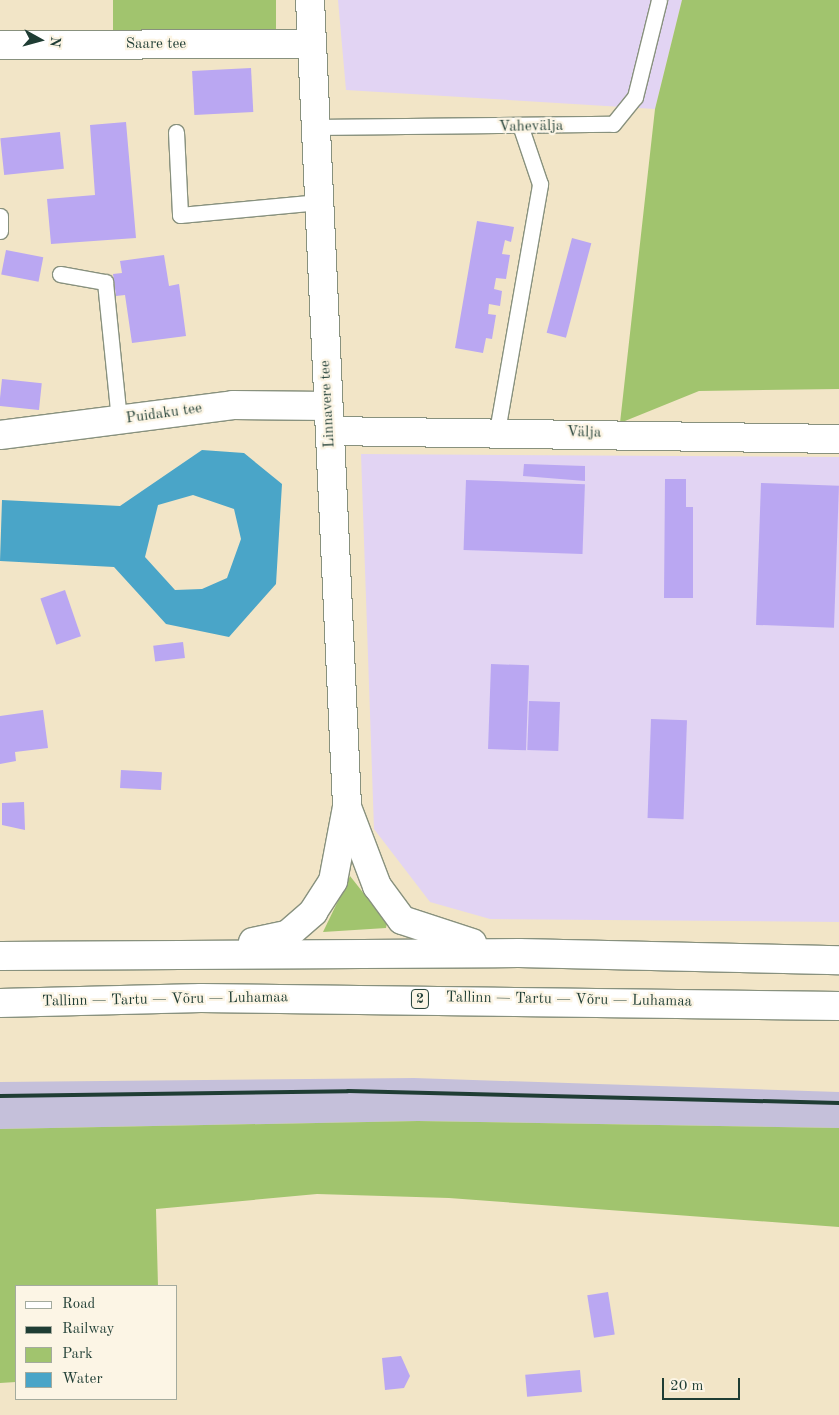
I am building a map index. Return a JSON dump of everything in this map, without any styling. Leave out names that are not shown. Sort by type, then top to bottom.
[{"type":"main road","name":"Linnavere tee","points":[[310,0],[314,127],[320,202],[347,807]]},
{"type":"main road","name":"Saare tee","points":[[0,45],[311,44]]},
{"type":"main road","name":"Puidaku tee","points":[[0,435],[233,405],[329,418]]},
{"type":"main road","name":"Välja","points":[[329,418],[497,431],[839,439]]},
{"type":"main road","points":[[202,952],[286,935],[302,925],[333,881],[347,807]]},
{"type":"main road","points":[[347,807],[377,886],[402,920],[445,937],[519,953]]},
{"type":"main road","points":[[0,956],[202,952],[519,953],[839,960]]},
{"type":"main road","name":"Tallinn — Tartu — Võru — Luhamaa","points":[[0,1003],[220,998],[839,1006]]},
{"type":"lane","name":"Vahevälja","points":[[314,127],[521,128],[613,124],[635,97],[659,0]]},
{"type":"lane","points":[[497,431],[540,184],[521,128]]},
{"type":"lane","points":[[176,132],[180,215],[320,202]]},
{"type":"lane","points":[[0,216],[0,231]]},
{"type":"lane","points":[[60,274],[106,282],[119,420]]},
{"type":"shaded area","points":[[338,0],[682,0],[655,109],[346,90]]},
{"type":"shaded area","points":[[361,454],[839,457],[839,922],[490,919],[430,902],[374,829]]},
{"type":"shaded area","points":[[414,1078],[839,1092],[839,1128],[418,1121],[0,1129],[0,1082]]},
{"type":"green space","points":[[113,0],[276,0],[276,33],[113,33]]},
{"type":"green space","points":[[682,0],[839,0],[839,389],[699,391],[620,423],[655,109]]},
{"type":"green space","points":[[350,876],[387,923],[386,928],[323,932]]},
{"type":"green space","points":[[418,1121],[839,1128],[839,1227],[449,1198],[317,1194],[156,1209],[158,1285],[15,1285],[15,1382],[0,1383],[0,1129]]},
{"type":"water","points":[[202,450],[244,453],[282,484],[276,584],[229,637],[166,624],[114,567],[0,561],[2,500],[120,506]],"holes":[[[193,495],[234,509],[241,539],[227,578],[202,589],[175,590],[145,557],[158,505]]]},
{"type":"building","points":[[251,68],[253,112],[194,115],[192,71]]},
{"type":"building","points":[[126,122],[136,238],[51,244],[47,199],[95,195],[90,125]]},
{"type":"building","points":[[60,132],[64,169],[4,175],[0,138]]},
{"type":"building","points":[[477,221],[514,227],[511,242],[505,240],[502,254],[510,255],[506,279],[496,278],[494,289],[502,291],[500,306],[489,304],[488,314],[496,315],[492,339],[486,338],[483,353],[455,348]]},
{"type":"building","points":[[572,238],[591,243],[566,338],[547,333]]},
{"type":"building","points":[[6,250],[43,257],[39,282],[1,275]]},
{"type":"building","points":[[164,255],[169,286],[179,284],[186,336],[132,343],[125,295],[116,296],[113,274],[122,273],[120,261]]},
{"type":"building","points":[[2,379],[42,383],[39,410],[0,406]]},
{"type":"building","points":[[524,464],[585,466],[585,481],[523,476]]},
{"type":"building","points":[[665,479],[686,479],[686,507],[693,507],[693,598],[664,598]]},
{"type":"building","points":[[466,480],[585,484],[582,554],[464,550]]},
{"type":"building","points":[[761,483],[839,486],[834,628],[756,625]]},
{"type":"building","points":[[65,590],[81,636],[56,645],[40,598]]},
{"type":"building","points":[[183,642],[185,658],[155,662],[153,646]]},
{"type":"building","points":[[491,664],[529,665],[526,750],[488,749]]},
{"type":"building","points":[[529,701],[560,702],[558,751],[527,750]]},
{"type":"building","points":[[43,710],[48,748],[15,752],[16,761],[0,764],[0,716]]},
{"type":"building","points":[[651,719],[687,720],[684,819],[648,818]]},
{"type":"building","points":[[121,770],[162,772],[161,790],[120,788]]},
{"type":"building","points":[[24,802],[25,830],[2,825],[2,803]]},
{"type":"building","points":[[608,1292],[615,1334],[594,1338],[587,1295]]},
{"type":"building","points":[[401,1356],[410,1376],[404,1388],[385,1390],[382,1358]]},
{"type":"building","points":[[580,1370],[582,1392],[527,1397],[525,1375]]},
{"type":"railway","points":[[0,1096],[348,1091],[839,1103]]}]
